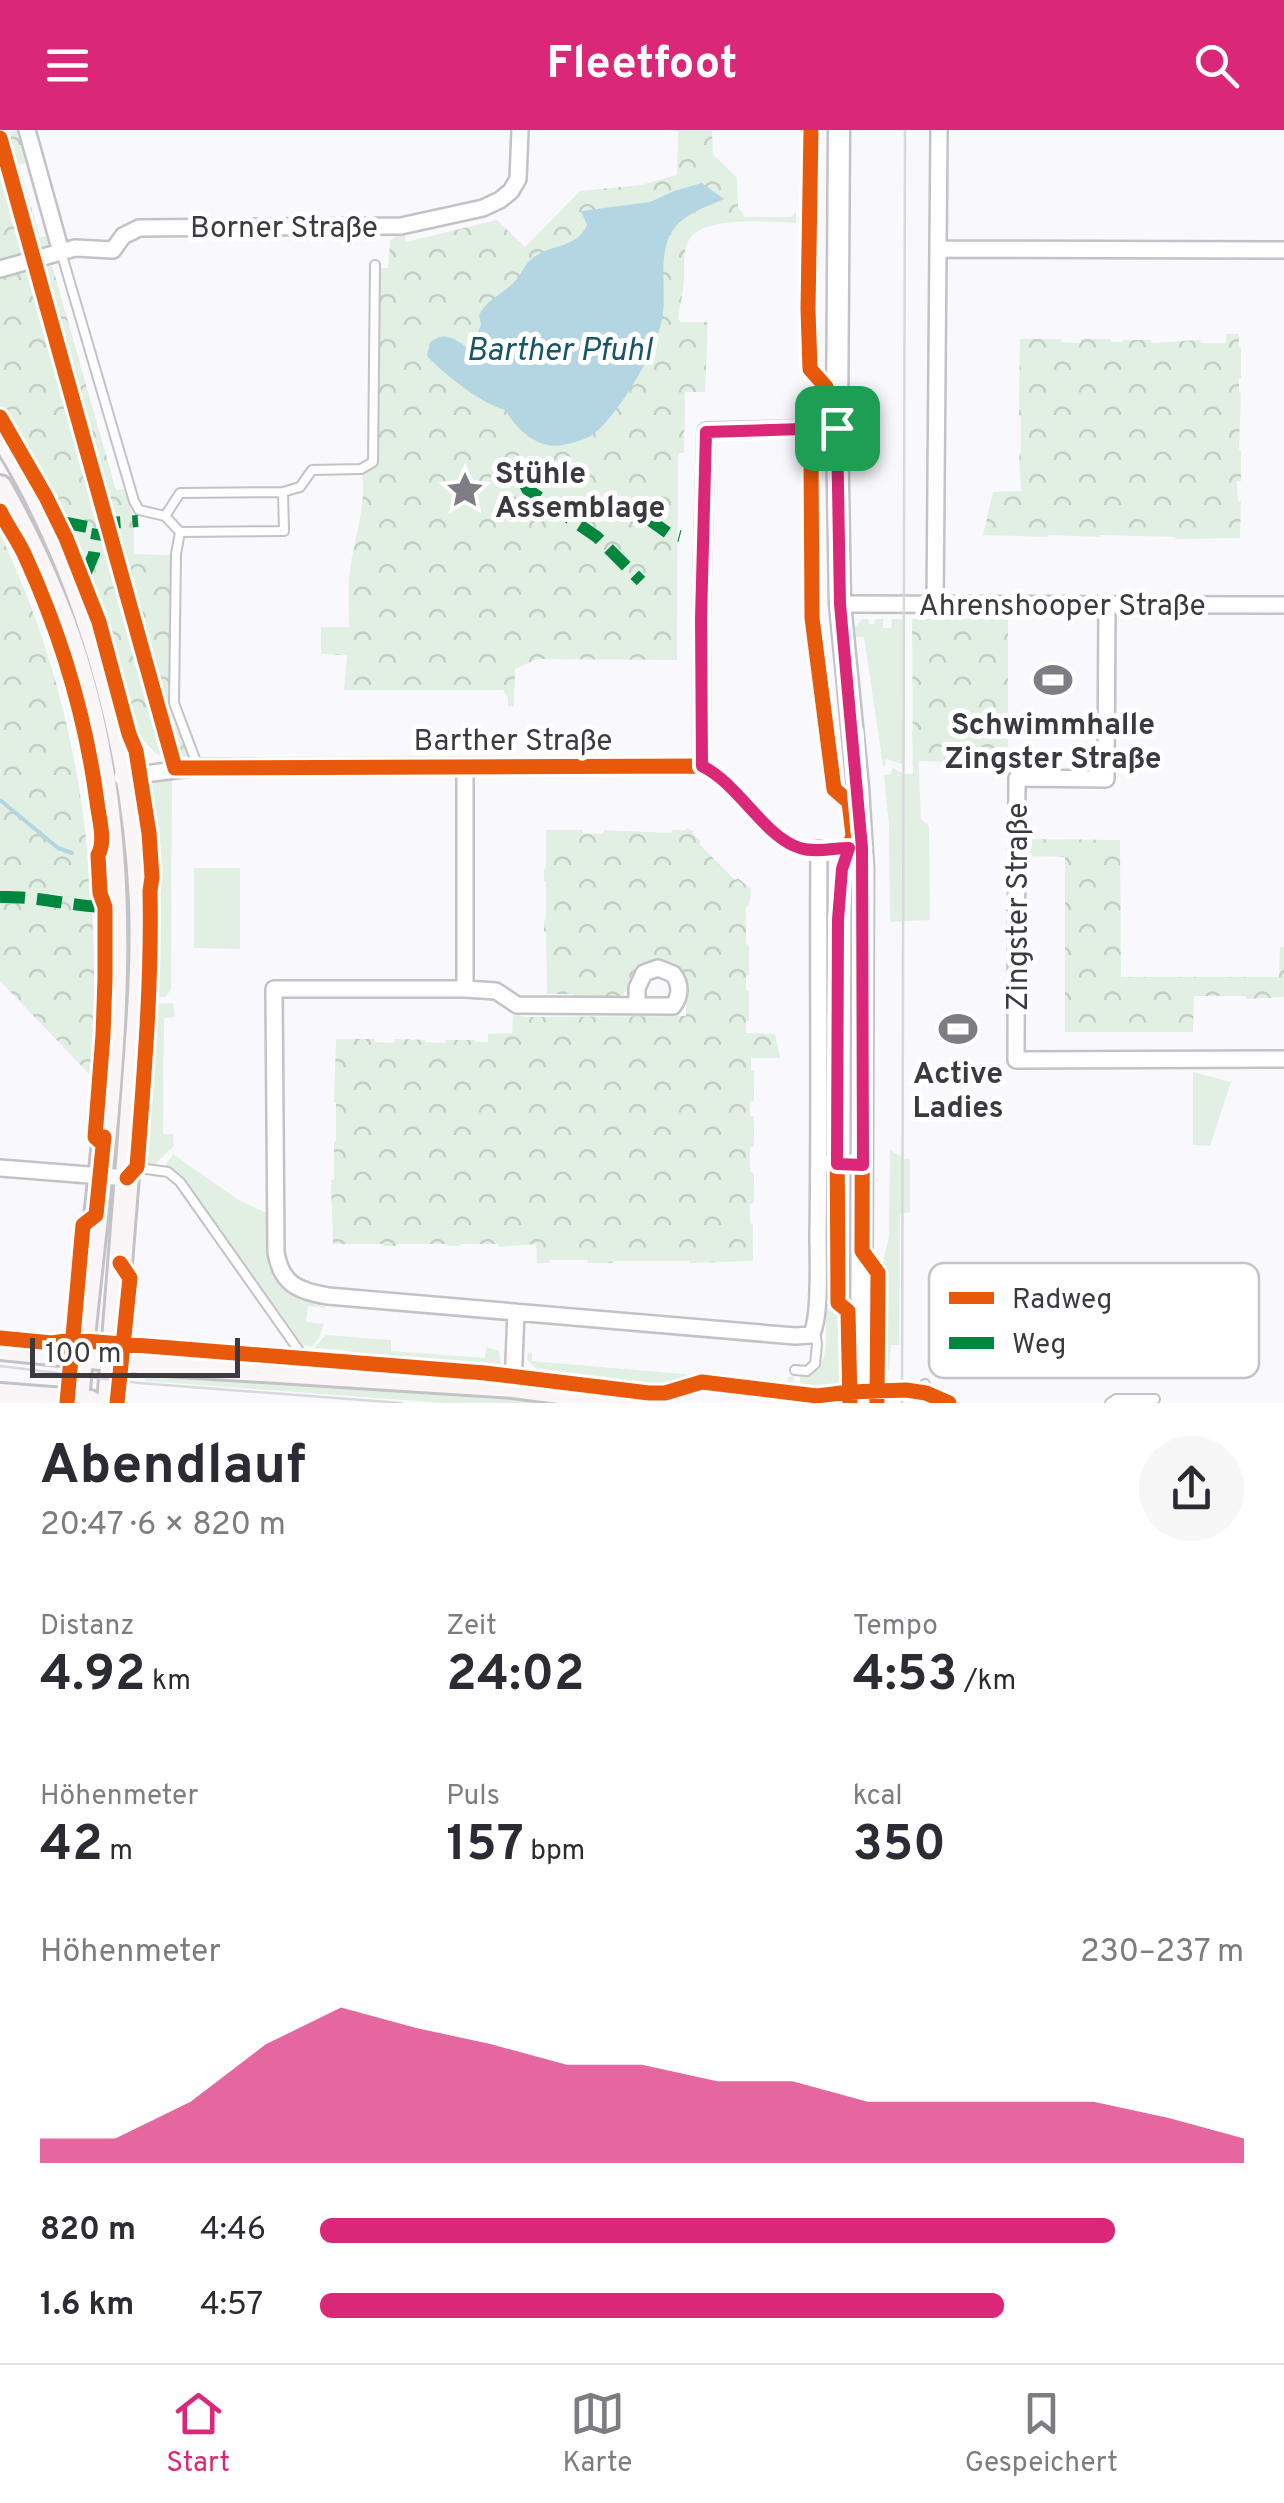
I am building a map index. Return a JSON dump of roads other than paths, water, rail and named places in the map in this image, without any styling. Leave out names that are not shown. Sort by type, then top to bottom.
[{"type":"main road","points":[[0,434],[52,529],[84,608],[110,696],[127,776],[141,904],[140,1002],[106,1403],[0,1395]]},
{"type":"main road","points":[[0,488],[30,542],[59,608],[82,678],[110,835],[115,993],[77,1402]]},
{"type":"main road","points":[[0,1348],[513,1386],[644,1403]]},
{"type":"street","points":[[27,130],[61,252]]},
{"type":"street","name":"Borner Straße","points":[[0,269],[75,248],[113,250],[130,230],[139,228],[401,226],[483,208],[511,191],[518,179],[520,130]]},
{"type":"street","points":[[838,130],[840,604],[862,848],[861,1403]]},
{"type":"street","points":[[935,604],[939,130]]},
{"type":"street","points":[[940,249],[1284,250]]},
{"type":"street","points":[[837,428],[706,432],[702,766],[717,773],[783,840],[802,849],[862,848]]},
{"type":"street","name":"Ahrenshooper Straße","points":[[840,604],[1284,605]]},
{"type":"street","name":"Zingster Straße","points":[[1107,605],[1106,779],[1017,778],[1016,1060],[1284,1058]]},
{"type":"street","name":"Barther Straße","points":[[103,779],[198,767],[702,766]]},
{"type":"street","name":"Barther Straße","points":[[465,989],[466,768]]},
{"type":"street","points":[[637,1006],[516,1004],[496,991],[465,989],[274,989],[276,1252],[282,1274],[305,1292],[811,1335],[817,1304],[819,850]]},
{"type":"street","points":[[819,1163],[863,1165]]},
{"type":"street","points":[[0,1168],[101,1176],[128,1172]]},
{"type":"street","points":[[513,1386],[516,1312]]},
{"type":"lane","points":[[61,252],[138,510],[165,516],[180,532],[284,531],[283,492]]},
{"type":"lane","points":[[165,516],[180,493],[283,492],[300,487],[312,470],[361,469],[373,462],[375,265]]},
{"type":"lane","points":[[180,532],[176,554],[174,703],[198,767]]},
{"type":"lane","points":[[128,1172],[168,1172],[187,1192],[314,1373]]},
{"type":"lane","points":[[796,1370],[807,1371],[815,1364],[815,1330]]},
{"type":"lane","points":[[925,1384],[928,1403]]},
{"type":"lane","points":[[1110,1403],[1116,1399],[1155,1399]]},
{"type":"water","name":"Barther Pfuhl","points":[[702,183],[724,199],[700,209],[673,229],[663,265],[660,328],[627,394],[592,435],[557,446],[539,442],[523,432],[505,410],[463,388],[427,356],[433,342],[442,336],[472,346],[481,325],[482,310],[514,282],[534,257],[571,242],[583,232],[587,225],[581,211],[650,202]]},
{"type":"waterway","points":[[0,800],[58,848],[72,853]]},
{"type":"tram line","points":[[902,1403],[905,130]]},
{"type":"tram line","points":[[0,1366],[139,1383],[402,1403]]},
{"type":"place","name":"Stühle Assemblage","points":[[465,490]]},
{"type":"place","name":"Schwimmhalle Zingster Straße","points":[[1053,680]]},
{"type":"place","name":"Active Ladies","points":[[958,1029]]}]
